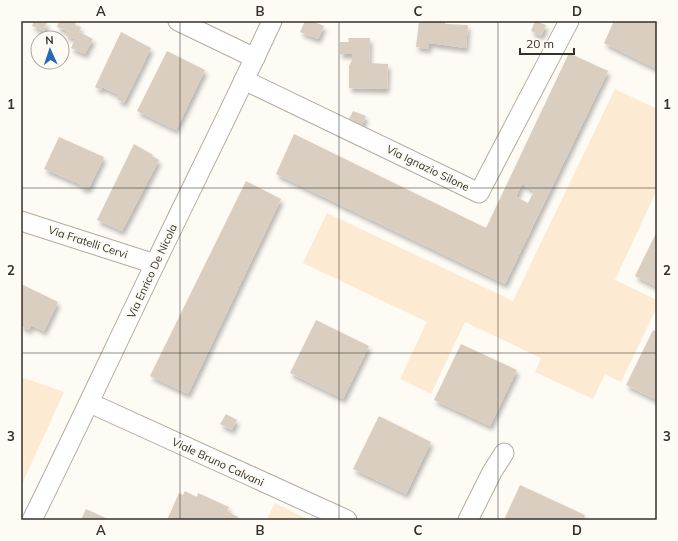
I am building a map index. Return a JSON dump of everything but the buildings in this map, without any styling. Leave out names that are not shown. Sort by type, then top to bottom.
[{"type":"street","points":[[178,21],[255,58]]},
{"type":"street","name":"Via Enrico De Nicola","points":[[32,520],[90,403],[272,21]]},
{"type":"street","name":"Via Ignazio Silone","points":[[244,80],[479,193],[569,21]]},
{"type":"street","name":"Via Fratelli Cervi","points":[[21,221],[155,264]]},
{"type":"street","name":"Viale Bruno Calvani","points":[[90,403],[347,520]]},
{"type":"street","points":[[468,520],[492,472],[504,453]]},
{"type":"shaded area","points":[[615,89],[657,109],[657,195],[655,194],[615,280],[657,300],[657,307],[621,382],[605,374],[593,399],[535,372],[541,358],[465,322],[431,394],[400,379],[427,322],[303,263],[327,213],[513,301]]},
{"type":"shaded area","points":[[21,377],[64,392],[21,486]]},
{"type":"shaded area","points":[[275,503],[309,520],[267,520]]}]
